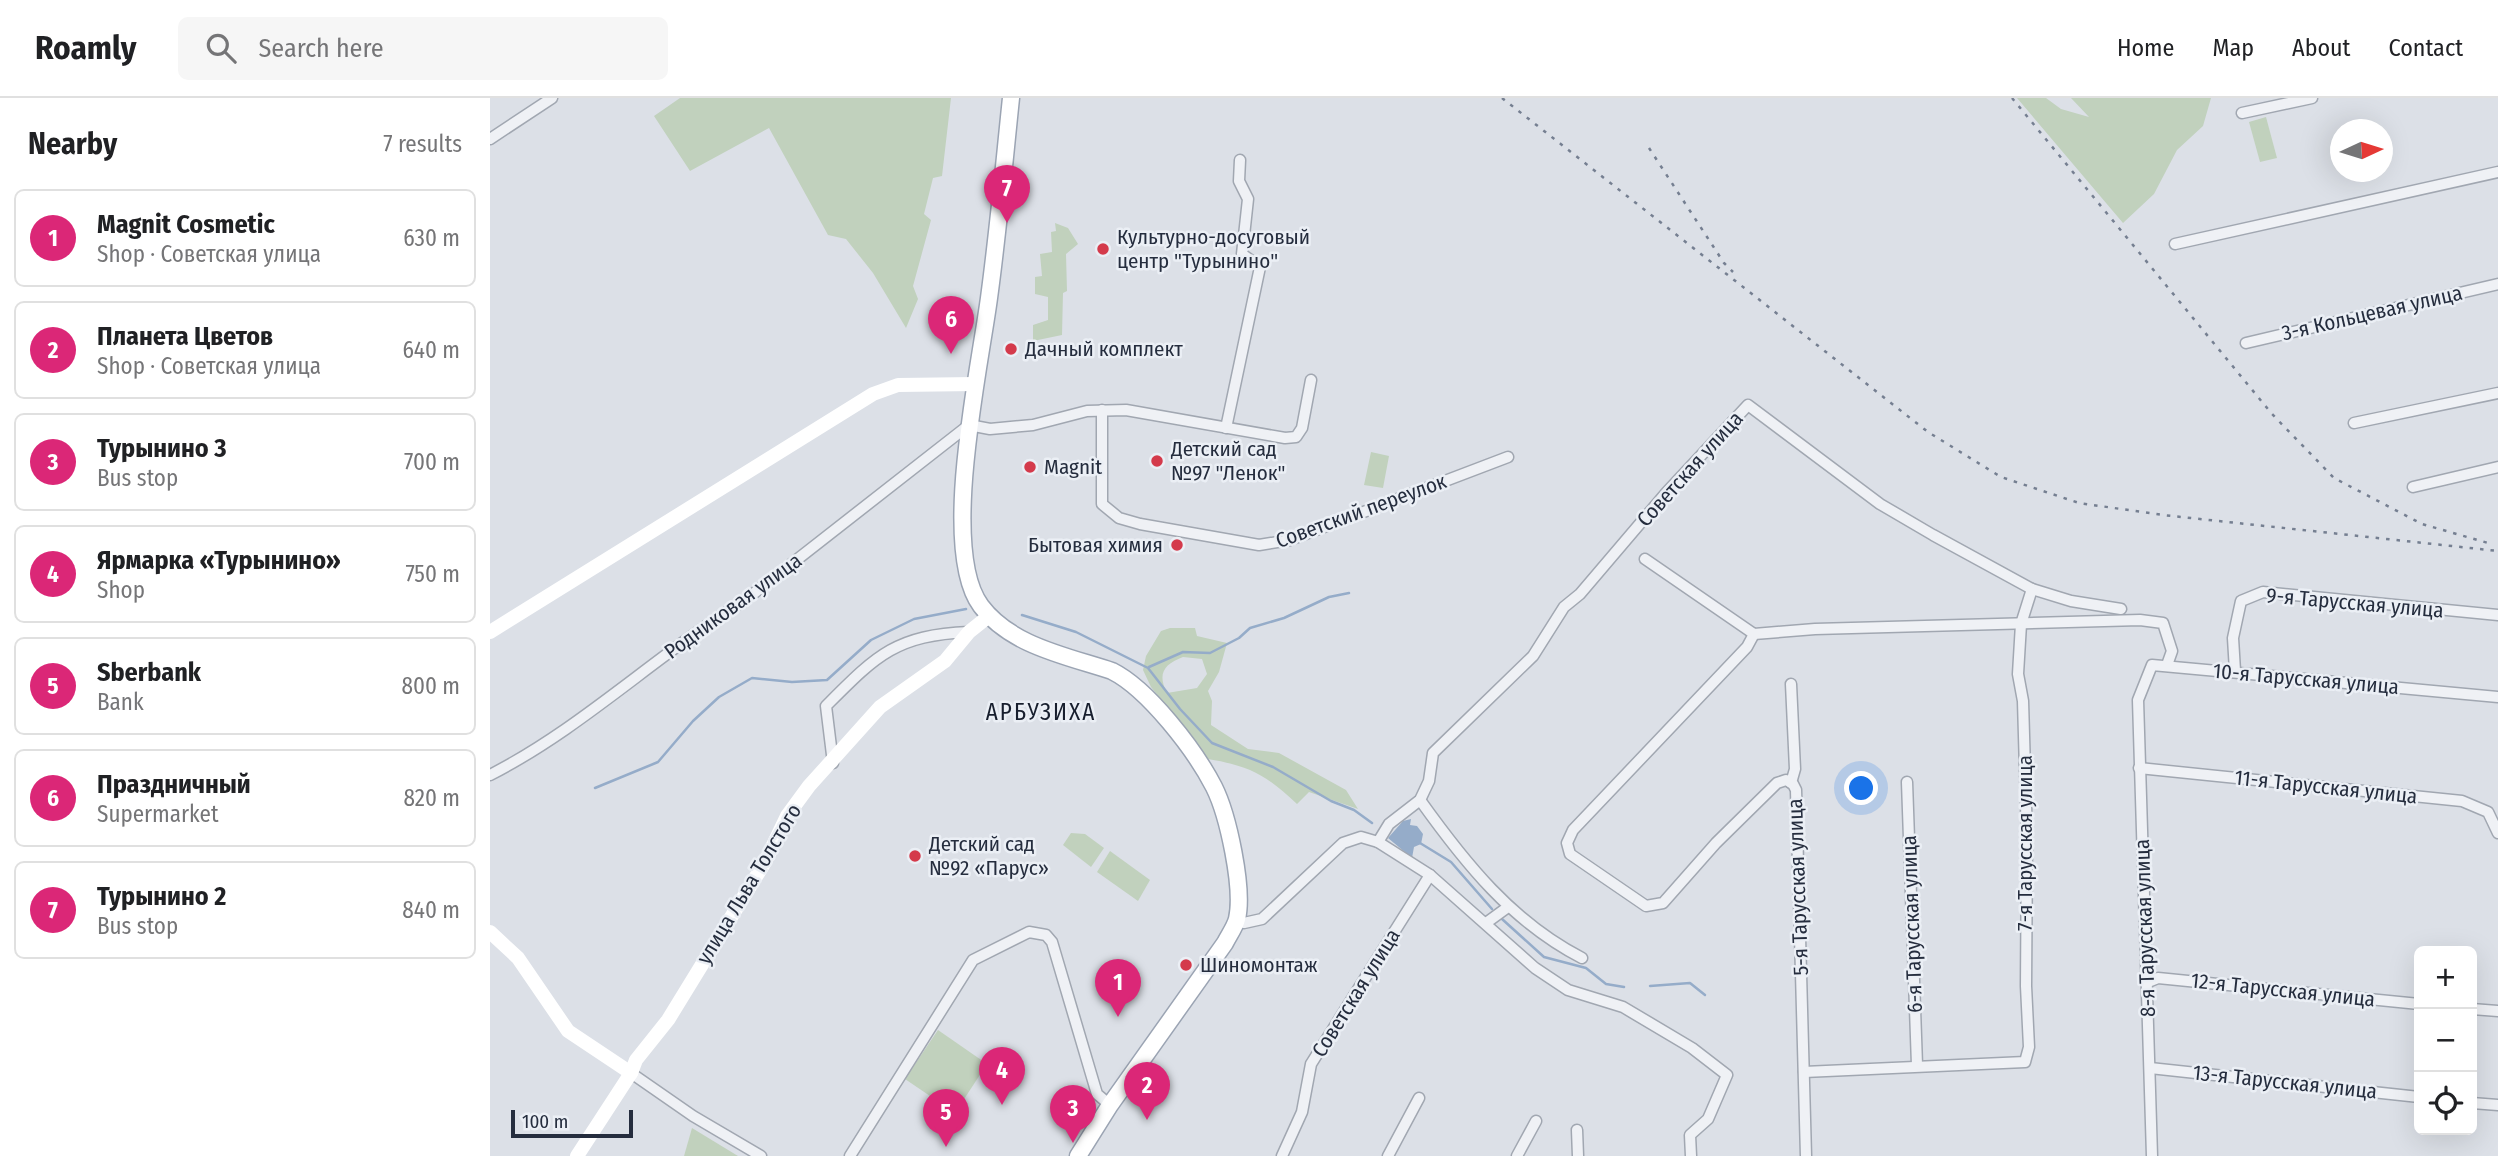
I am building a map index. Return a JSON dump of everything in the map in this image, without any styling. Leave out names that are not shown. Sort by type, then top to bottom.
[{"type":"main road","points":[[1011,98],[989,297],[964,466],[967,570],[975,596],[989,617],[1017,637],[1128,679],[1173,729],[1201,766],[1218,799],[1239,895],[1237,920],[1225,943],[1110,1105],[1078,1156]]},
{"type":"street","points":[[490,139],[552,98]]},
{"type":"street","points":[[2242,113],[2312,98]]},
{"type":"street","points":[[1226,428],[1260,267],[1242,254],[1248,199],[1239,181],[1240,160]]},
{"type":"street","points":[[2175,244],[2498,172]]},
{"type":"street","name":"3-я Кольцевая улица","points":[[2246,343],[2498,284]]},
{"type":"street","points":[[969,425],[990,429],[1021,426],[1087,411],[1126,410],[1285,438],[1296,437],[1302,428],[1311,380]]},
{"type":"street","points":[[490,632],[873,394],[898,385],[976,384]]},
{"type":"street","points":[[2354,423],[2498,393]]},
{"type":"street","name":"Советская улица","points":[[1420,800],[1429,781],[1433,752],[1533,656],[1564,607],[1580,593],[1666,493],[1748,405],[1880,504],[2032,589],[2071,601],[2122,609]]},
{"type":"street","name":"Советский переулок","points":[[1102,410],[1102,504],[1108,510],[1119,518],[1140,524],[1259,545],[1290,540],[1508,457]]},
{"type":"street","name":"Родниковая улица","points":[[490,775],[545,746],[708,623],[744,601],[969,425]]},
{"type":"street","points":[[2413,486],[2498,467]]},
{"type":"street","points":[[1644,559],[1754,634],[1815,629],[2140,620],[2163,624],[2172,651],[2167,665]]},
{"type":"street","name":"7-я Тарусская улица","points":[[1917,1065],[2025,1062],[2029,1047],[2023,701],[2018,674],[2021,624],[2032,589]]},
{"type":"street","name":"9-я Тарусская улица","points":[[2235,671],[2233,638],[2241,601],[2263,592],[2498,615]]},
{"type":"street","name":"улица Льва Толстого","points":[[577,1156],[631,1073],[636,1060],[668,1020],[765,862],[787,816],[880,707],[945,661],[969,632],[989,617]]},
{"type":"street","points":[[833,763],[826,706],[864,669],[901,643],[931,633],[969,632]]},
{"type":"street","name":"5-я Тарусская улица","points":[[1754,634],[1747,647],[1573,831],[1567,843],[1570,854],[1646,905],[1655,906],[1663,903],[1716,843],[1777,783],[1786,780],[1791,783],[1796,790],[1806,1156]]},
{"type":"street","name":"8-я Тарусская улица","points":[[2152,1156],[2138,700],[2152,665],[2167,665]]},
{"type":"street","name":"10-я Тарусская улица","points":[[2167,665],[2224,673],[2235,671],[2498,697]]},
{"type":"street","points":[[1791,684],[1795,769],[1791,783]]},
{"type":"street","name":"11-я Тарусская улица","points":[[2139,768],[2462,801],[2488,812],[2498,833]]},
{"type":"street","name":"6-я Тарусская улица","points":[[1907,782],[1917,1065]]},
{"type":"street","points":[[1378,842],[1389,824],[1420,800],[1451,844],[1508,907],[1548,940],[1583,958]]},
{"type":"street","points":[[1237,920],[1244,923],[1262,919],[1343,844],[1361,837],[1378,842],[1430,874],[1535,968],[1568,990],[1623,1007],[1692,1048],[1727,1075],[1708,1119],[1690,1135],[1691,1156]]},
{"type":"street","name":"Советская улица","points":[[1282,1156],[1302,1112],[1311,1064],[1430,874]]},
{"type":"street","points":[[1486,923],[1508,907]]},
{"type":"street","points":[[490,932],[518,958],[568,1031],[693,1116],[761,1156]]},
{"type":"street","points":[[850,1156],[973,960],[1029,932],[1046,935],[1052,942],[1097,1094],[1110,1105]]},
{"type":"street","name":"12-я Тарусская улица","points":[[2148,982],[2158,978],[2414,1004]]},
{"type":"street","points":[[2477,1009],[2498,1011]]},
{"type":"street","points":[[1804,1072],[1917,1065]]},
{"type":"street","name":"13-я Тарусская улица","points":[[2150,1068],[2414,1096]]},
{"type":"street","points":[[1388,1156],[1419,1098]]},
{"type":"street","points":[[2477,1103],[2498,1105]]},
{"type":"street","points":[[1517,1156],[1536,1121]]},
{"type":"street","points":[[1577,1130],[1578,1156]]},
{"type":"green space","points":[[680,98],[951,98],[942,176],[933,178],[924,214],[931,220],[913,286],[918,299],[906,328],[873,273],[846,239],[828,235],[769,128],[690,171],[654,116]]},
{"type":"green space","points":[[2017,98],[2046,98],[2061,109],[2089,117],[2071,98],[2211,98],[2203,126],[2177,150],[2154,194],[2123,223]]},
{"type":"green space","points":[[2266,117],[2277,158],[2260,162],[2249,122]]},
{"type":"green space","points":[[1055,223],[1068,228],[1078,244],[1066,254],[1067,291],[1063,293],[1062,335],[1033,341],[1033,325],[1048,320],[1048,297],[1035,294],[1035,277],[1042,276],[1040,254],[1052,252],[1051,232],[1056,231]]},
{"type":"green space","points":[[1371,452],[1389,456],[1383,488],[1364,485]]},
{"type":"green space","points":[[1170,628],[1195,628],[1197,636],[1227,643],[1219,672],[1208,691],[1212,701],[1211,725],[1248,749],[1279,753],[1346,790],[1358,809],[1309,792],[1297,804],[1257,773],[1208,759],[1151,687],[1143,670],[1146,656],[1161,631]],"holes":[[[1183,657],[1202,659],[1207,674],[1197,688],[1167,693],[1163,680],[1167,666]]]},
{"type":"green space","points":[[1071,833],[1085,834],[1104,848],[1091,867],[1063,845]]},
{"type":"green space","points":[[1110,851],[1150,880],[1138,901],[1097,872]]},
{"type":"green space","points":[[938,1030],[987,1064],[955,1113],[905,1079]]},
{"type":"green space","points":[[692,1128],[738,1156],[684,1156]]},
{"type":"water","points":[[1411,819],[1410,825],[1417,826],[1423,834],[1421,844],[1414,847],[1412,858],[1388,838],[1403,821]]},
{"type":"waterway","points":[[1149,667],[1183,652],[1210,653],[1239,638],[1250,628],[1284,618],[1329,597],[1349,593]]},
{"type":"waterway","points":[[595,788],[658,762],[693,721],[719,697],[752,678],[792,682],[827,680],[871,640],[914,619],[966,609]]},
{"type":"waterway","points":[[1022,615],[1076,632],[1148,668],[1180,709],[1212,743],[1273,767],[1331,801],[1354,810],[1372,823]]},
{"type":"waterway","points":[[1420,843],[1451,862],[1492,909]]},
{"type":"waterway","points":[[1502,919],[1544,957],[1586,968],[1606,984],[1624,987]]},
{"type":"waterway","points":[[1650,986],[1690,983],[1705,995]]},
{"type":"railway","points":[[1502,98],[1928,432],[2001,477],[2079,503],[2163,515],[2498,551]]},
{"type":"railway","points":[[2012,98],[2272,414],[2334,478],[2422,524],[2488,543]]},
{"type":"railway","points":[[1649,148],[1724,263],[1733,272]]},
{"type":"place","name":"Турынино 2","points":[[1007,223]]},
{"type":"place","name":"Культурно-досуговый центр \"Турынино\"","points":[[1103,249]]},
{"type":"place","name":"Дачный комплект","points":[[1011,349]]},
{"type":"place","name":"Праздничный","points":[[951,354]]},
{"type":"place","name":"Детский сад №97 \"Ленок\"","points":[[1157,461]]},
{"type":"place","name":"Magnit","points":[[1030,467]]},
{"type":"place","name":"Бытовая химия","points":[[1177,545]]},
{"type":"place","name":"Детский сад №92 «Парус»","points":[[915,856]]},
{"type":"place","name":"Шиномонтаж","points":[[1186,965]]},
{"type":"place","name":"Magnit Cosmetic","points":[[1118,1017]]},
{"type":"place","name":"Ярмарка «Турынино»","points":[[1002,1105]]},
{"type":"place","name":"Планета Цветов","points":[[1147,1120]]},
{"type":"place","name":"Турынино 3","points":[[1073,1143]]},
{"type":"place","name":"Sberbank","points":[[946,1147]]},
{"type":"district","name":"АРБУЗИХА","points":[[1041,712]]}]
